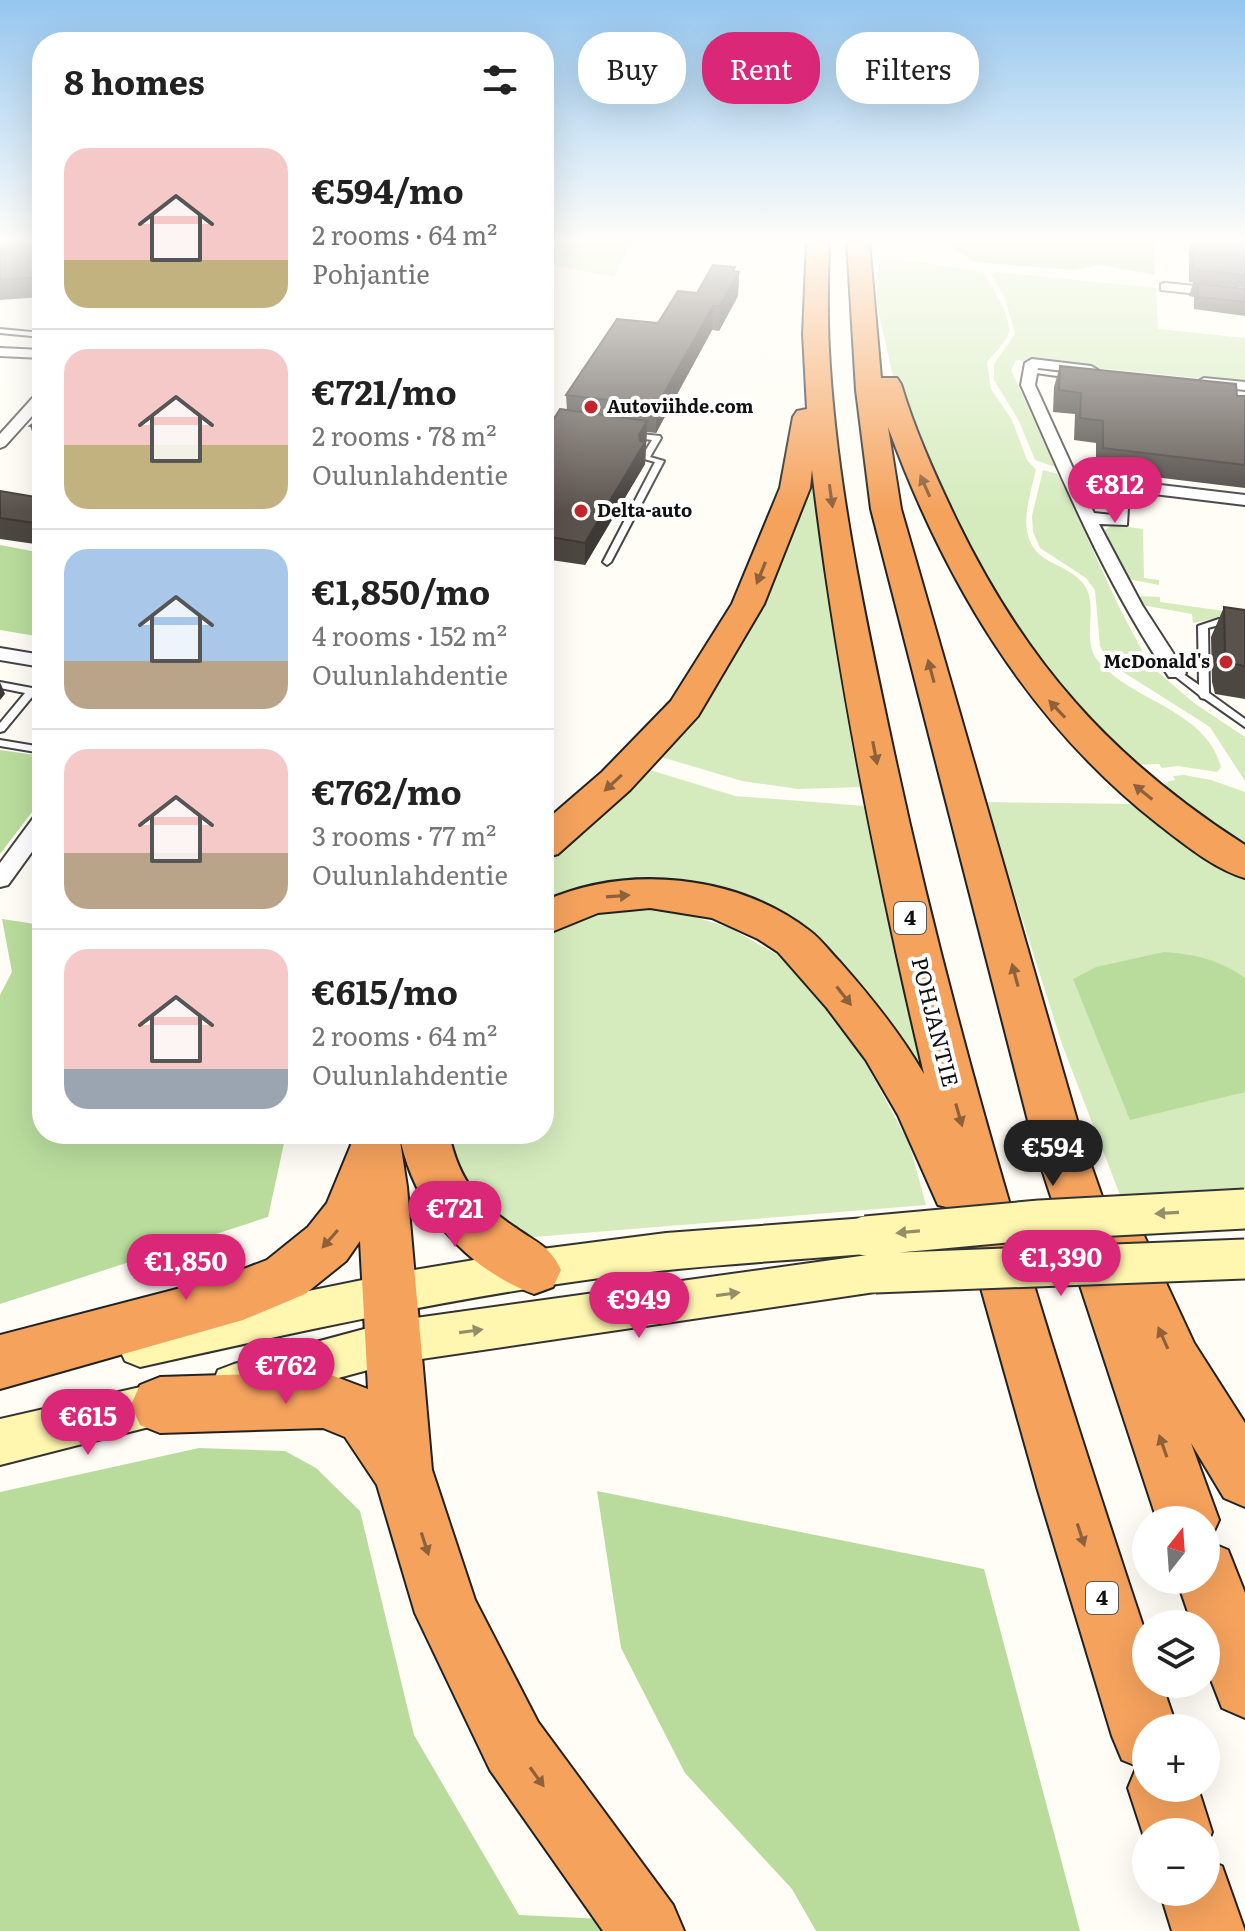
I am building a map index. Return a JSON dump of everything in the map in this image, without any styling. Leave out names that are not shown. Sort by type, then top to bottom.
[{"type":"highway","name":"POHJANTIE","points":[[817,331],[816,363],[833,512],[891,840],[947,1074],[1058,1461],[1139,1714]]},
{"type":"highway","points":[[865,331],[869,390],[886,509],[1060,1148],[1183,1506]]},
{"type":"highway","points":[[874,331],[890,395],[915,463],[962,563],[1024,667],[1050,702],[1111,765],[1176,818],[1245,864]]},
{"type":"highway","points":[[554,835],[616,781],[685,708],[748,604],[795,488],[816,363]]},
{"type":"highway","points":[[554,915],[602,897],[640,894],[683,896],[767,925],[795,942],[842,992],[884,1050],[924,1117],[955,1185],[1017,1359],[1058,1461]]},
{"type":"highway","points":[[1035,1051],[1174,1362],[1245,1477]]},
{"type":"highway","points":[[0,1362],[224,1302],[286,1277],[327,1244],[348,1216],[387,1144]]},
{"type":"highway","points":[[390,1144],[382,1187],[402,1470],[447,1613],[514,1746],[647,1931]]},
{"type":"highway","points":[[397,1144],[474,1230],[534,1270]]},
{"type":"highway","points":[[160,1405],[323,1400],[365,1417],[402,1470]]},
{"type":"highway","points":[[1214,1594],[1245,1685]]},
{"type":"highway","points":[[1201,1906],[1209,1931]]},
{"type":"main road","points":[[0,1376],[390,1318],[871,1254],[1040,1220],[1245,1209]]},
{"type":"main road","points":[[0,1442],[160,1405],[390,1318],[534,1270],[666,1251],[1245,1259]]},
{"type":"street","points":[[0,352],[32,354]]},
{"type":"street","points":[[1108,371],[1032,363],[1028,385],[1145,631],[1176,673]]},
{"type":"street","points":[[1184,380],[1245,386]]},
{"type":"street","points":[[0,443],[6,430],[32,405]]},
{"type":"street","points":[[1072,479],[1245,500]]},
{"type":"street","points":[[1090,518],[1121,521],[1121,485]]},
{"type":"street","points":[[0,654],[32,659]]},
{"type":"street","points":[[0,879],[32,836]]},
{"type":"lane","points":[[1,331],[32,334]]},
{"type":"lane","points":[[1031,371],[1091,379]]},
{"type":"lane","points":[[1199,391],[1214,393]]},
{"type":"lane","points":[[607,562],[660,461],[645,458],[657,438],[617,432]]},
{"type":"lane","points":[[1206,697],[1202,630],[1207,624],[1219,622],[1245,624]]},
{"type":"lane","points":[[1202,630],[1245,630]]},
{"type":"lane","points":[[1176,673],[1245,724]]},
{"type":"lane","points":[[0,685],[32,691],[0,729]]},
{"type":"lane","points":[[0,743],[32,748]]},
{"type":"green space","points":[[883,331],[1009,331],[1003,344],[987,362],[991,389],[1012,420],[1027,460],[1036,470],[1026,521],[1032,544],[1039,554],[1074,575],[1085,586],[1089,595],[1091,644],[1099,662],[1114,676],[1201,732],[1213,748],[1221,767],[1217,772],[1178,766],[1162,768],[1159,764],[1124,765],[1003,621],[897,395]]},
{"type":"green space","points":[[1014,331],[1178,331],[1245,338],[1245,383],[1016,360],[1011,370],[1055,467],[1035,460],[1019,421],[994,380],[994,364]]},
{"type":"green space","points":[[814,460],[862,787],[798,789],[742,781],[658,756]]},
{"type":"green space","points":[[1043,470],[1058,474],[1146,658],[1194,703],[1245,737],[1245,781],[1210,727],[1109,663],[1100,646],[1095,590],[1086,578],[1040,548],[1033,532],[1032,516]]},
{"type":"green space","points":[[1112,525],[1143,529],[1144,578],[1159,580],[1159,585],[1128,579],[1105,530]]},
{"type":"green space","points":[[0,545],[32,551],[32,635],[0,630]]},
{"type":"green space","points":[[1141,596],[1160,597],[1160,602],[1245,614],[1245,621],[1217,618],[1193,623],[1192,614],[1142,605],[1137,601]]},
{"type":"green space","points":[[0,750],[32,755],[32,812],[0,854]]},
{"type":"green space","points":[[650,770],[735,796],[865,806],[942,1127],[819,950],[627,883],[564,892],[554,896],[554,852]]},
{"type":"green space","points":[[1173,776],[1211,780],[1245,792],[1245,853],[1157,792],[1169,781],[1175,780]]},
{"type":"green space","points":[[985,802],[1134,804],[1245,877],[1245,1192],[1120,1195],[1063,1047]]},
{"type":"green space","points":[[622,907],[673,910],[730,928],[778,955],[839,1014],[909,1143],[926,1205],[509,1239],[460,1195],[446,1144],[554,1144],[554,926],[573,917]]},
{"type":"green space","points":[[2,919],[32,924],[32,1144],[284,1144],[268,1217],[0,1304],[0,995],[12,972]]},
{"type":"green space","points":[[1164,952],[1207,959],[1245,978],[1245,1092],[1130,1120],[1073,979],[1096,967]]},
{"type":"green space","points":[[199,1448],[285,1451],[316,1468],[360,1511],[414,1735],[519,1915],[604,1919],[612,1931],[0,1931],[0,1492]]},
{"type":"green space","points":[[597,1491],[984,1569],[1080,1931],[816,1931],[792,1889],[685,1773],[621,1648]]},
{"type":"building","points":[[609,331],[699,331],[657,406],[566,395]]},
{"type":"building","points":[[1060,366],[1236,384],[1237,396],[1245,396],[1245,465],[1103,448],[1103,421],[1080,418],[1081,393],[1059,390]]},
{"type":"building","points":[[560,409],[647,421],[639,435],[640,441],[645,442],[585,543],[554,538],[554,418]]},
{"type":"building","points":[[0,491],[32,496],[32,523],[0,518]]},
{"type":"building","points":[[1224,607],[1245,610],[1245,666],[1229,663],[1225,651]]},
{"type":"place","name":"Autoviihde.com","points":[[591,407]]},
{"type":"place","name":"Delta-auto","points":[[581,511]]},
{"type":"place","name":"McDonald's","points":[[1226,662]]}]
